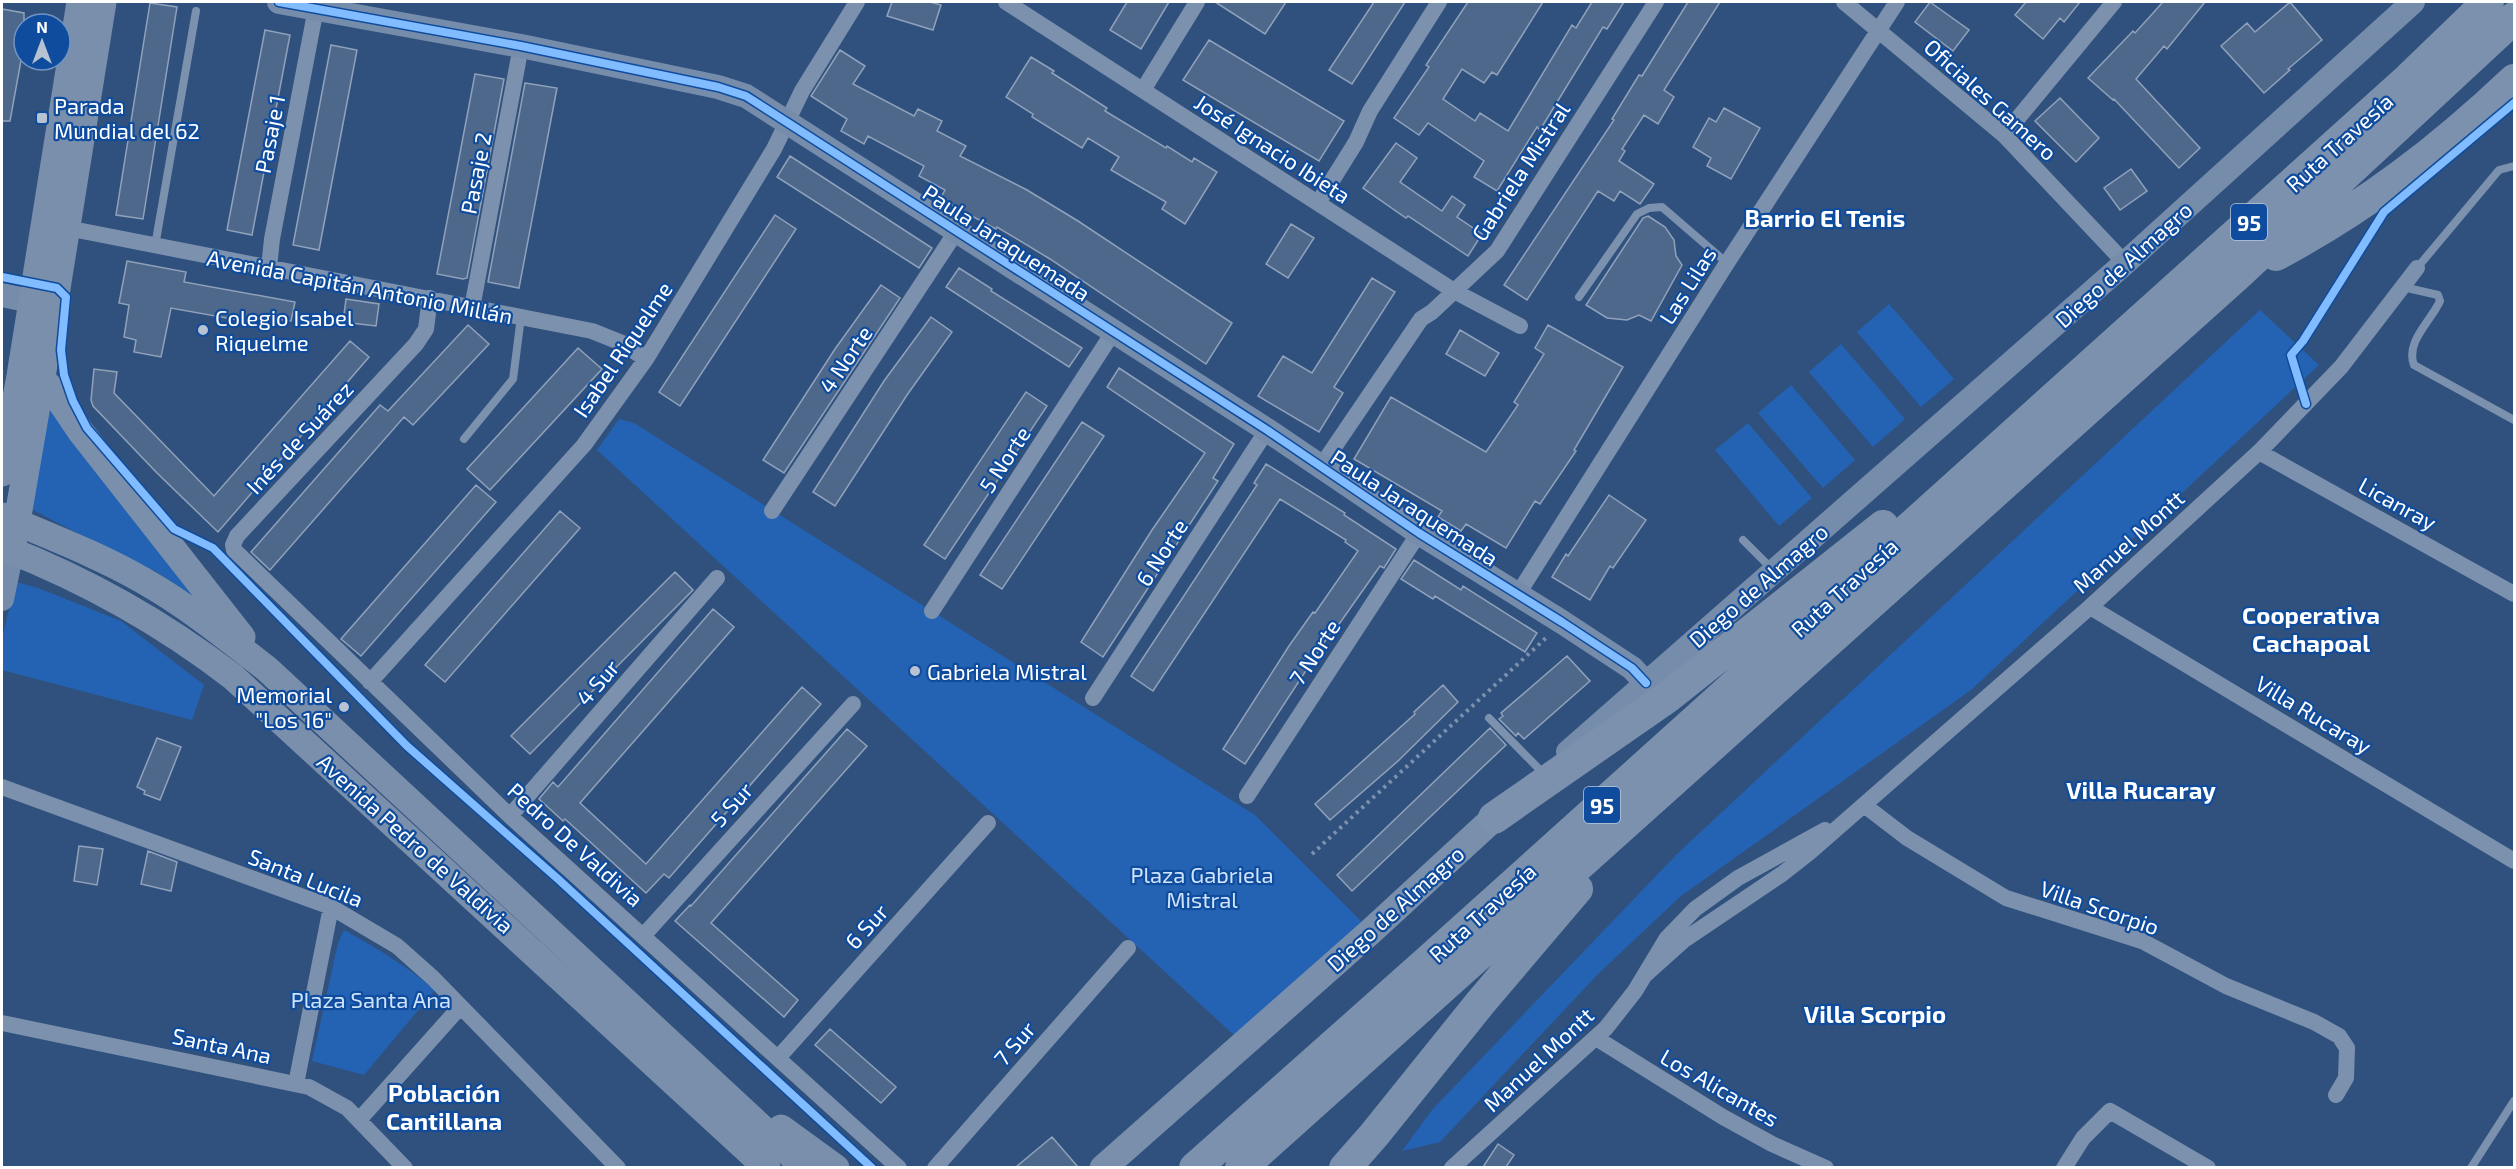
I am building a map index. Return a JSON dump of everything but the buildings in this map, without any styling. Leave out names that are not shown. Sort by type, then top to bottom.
[{"type":"highway","name":"Ruta Travesía","points":[[1194,1167],[1427,962],[2405,82],[2488,2]]},
{"type":"highway","name":"Ruta Travesía","points":[[1241,1167],[2236,276],[2514,18]]},
{"type":"highway","points":[[2236,276],[2324,229],[2376,195],[2434,151],[2514,80]]},
{"type":"highway","points":[[1494,818],[1670,696],[1880,529],[2007,440]]},
{"type":"highway","points":[[1345,1167],[1575,891],[1632,818]]},
{"type":"main road","points":[[43,304],[67,228],[83,59],[80,2]]},
{"type":"main road","points":[[7,549],[9,519],[30,377],[83,59],[103,2]]},
{"type":"main road","points":[[2,473],[30,377]]},
{"type":"main road","name":"Avenida Pedro de Valdivia","points":[[30,377],[60,399],[94,449],[267,669]]},
{"type":"main road","name":"Avenida Pedro de Valdivia","points":[[9,519],[143,580],[212,626],[267,669],[805,1167]]},
{"type":"main road","name":"Avenida Pedro de Valdivia","points":[[7,549],[137,612],[202,653],[233,676],[767,1167]]},
{"type":"main road","name":"Diego de Almagro","points":[[1103,1167],[1369,933],[1494,818]]},
{"type":"main road","points":[[718,1087],[797,1137],[836,1167]]},
{"type":"street","name":"Paula Jaraquemada","points":[[279,2],[522,46],[718,87],[746,96],[1267,430],[1419,533],[1562,622],[1632,668],[1646,683]]},
{"type":"street","name":"Isabel Riquelme","points":[[370,682],[584,445],[646,359],[774,149],[802,91],[857,2]]},
{"type":"street","name":"José Ignacio Ibieta","points":[[1006,2],[1454,291],[1520,326]]},
{"type":"street","points":[[1143,90],[1197,2]]},
{"type":"street","points":[[1318,203],[1356,142],[1370,111],[1439,2]]},
{"type":"street","name":"Gabriela Mistral","points":[[1320,468],[1421,319],[1497,251],[1656,2]]},
{"type":"street","name":"Oficiales Gamero","points":[[1844,2],[2004,135],[2125,263]]},
{"type":"street","name":"Las Lilas","points":[[1518,594],[1727,263],[1897,2]]},
{"type":"street","points":[[2004,135],[2114,2]]},
{"type":"street","name":"Diego de Almagro","points":[[1494,818],[2125,263],[2413,2]]},
{"type":"street","name":"Pasaje 1","points":[[268,268],[316,8]]},
{"type":"street","name":"Pasaje 2","points":[[472,308],[522,46]]},
{"type":"street","name":"Avenida Capitán Antonio Millán","points":[[67,228],[430,298],[602,334],[622,343],[646,359]]},
{"type":"street","name":"4 Norte","points":[[772,511],[956,232]]},
{"type":"street","name":"Manuel Montt","points":[[1452,1167],[1596,1038],[1616,1017],[1667,938],[1695,909],[1764,862],[1842,821],[1864,805],[2090,607],[2259,452],[2341,367],[2418,268]]},
{"type":"street","points":[[2,295],[43,304]]},
{"type":"street","name":"Inés de Suárez","points":[[233,545],[237,536],[416,344],[426,329],[430,298]]},
{"type":"street","name":"5 Norte","points":[[932,611],[1114,331]]},
{"type":"street","name":"6 Norte","points":[[1093,698],[1267,430]]},
{"type":"street","name":"Licanray","points":[[2259,452],[2514,594]]},
{"type":"street","name":"7 Norte","points":[[1247,796],[1419,533]]},
{"type":"street","name":"Pedro De Valdivia","points":[[233,545],[238,555],[510,816],[899,1167]]},
{"type":"street","points":[[2,599],[7,549]]},
{"type":"street","name":"4 Sur","points":[[510,816],[717,578]]},
{"type":"street","name":"Villa Rucaray","points":[[2090,607],[2514,861]]},
{"type":"street","name":"5 Sur","points":[[643,936],[853,704]]},
{"type":"street","name":"Santa Lucila","points":[[2,787],[331,908],[397,946],[413,958],[618,1167]]},
{"type":"street","name":"Villa Scorpio","points":[[1864,805],[1907,838],[2006,898],[2142,941],[2226,986],[2314,1022],[2339,1036],[2347,1048],[2346,1078],[2336,1095]]},
{"type":"street","name":"6 Sur","points":[[778,1058],[988,823]]},
{"type":"street","points":[[296,1084],[331,908]]},
{"type":"street","name":"7 Sur","points":[[935,1167],[1128,948]]},
{"type":"street","points":[[360,1119],[460,1007]]},
{"type":"street","name":"Santa Ana","points":[[2,1023],[296,1084],[334,1098],[360,1119],[405,1167]]},
{"type":"street","name":"Los Alicantes","points":[[1596,1038],[1762,1139],[1827,1167]]},
{"type":"street","points":[[2064,1167],[2083,1138],[2110,1111],[2208,1167]]},
{"type":"lane","points":[[155,246],[196,11]]},
{"type":"lane","points":[[2418,268],[2499,170],[2514,166]]},
{"type":"lane","points":[[1579,297],[1637,214],[1649,208],[1662,207],[1727,263]]},
{"type":"lane","points":[[2403,287],[2438,295],[2440,301],[2413,346],[2410,356],[2414,365],[2514,420]]},
{"type":"lane","points":[[464,439],[513,379],[522,317]]},
{"type":"lane","points":[[1743,540],[1774,571]]},
{"type":"lane","points":[[1490,718],[1544,774]]},
{"type":"lane","points":[[2471,1167],[2514,1101]]},
{"type":"path","points":[[1311,854],[1562,622]]},
{"type":"green space","points":[[1889,304],[1954,379],[1921,407],[1857,332]]},
{"type":"green space","points":[[2260,310],[2319,365],[1971,690],[1681,896],[1599,973],[1440,1142],[1402,1151],[1432,1110],[1677,854]]},
{"type":"green space","points":[[1841,344],[1905,419],[1873,447],[1809,372]]},
{"type":"green space","points":[[1791,385],[1855,460],[1823,488],[1758,413]]},
{"type":"green space","points":[[51,401],[194,594],[190,594],[155,571],[29,508]]},
{"type":"green space","name":"Plaza Gabriela Mistral","points":[[619,419],[634,423],[1255,815],[1364,924],[1236,1037],[597,450]]},
{"type":"green space","points":[[1748,423],[1812,498],[1779,526],[1715,450]]},
{"type":"green space","points":[[16,582],[38,588],[121,621],[204,685],[192,720],[2,670],[2,638]]},
{"type":"green space","name":"Plaza Santa Ana","points":[[344,930],[402,965],[435,990],[364,1075],[312,1061],[338,943]]},
{"type":"cycle path","points":[[279,2],[521,46],[718,87],[746,96],[1267,430],[1419,533],[1562,622],[1632,668],[1646,683]]},
{"type":"cycle path","points":[[2306,404],[2291,355],[2303,341],[2384,212],[2514,103]]},
{"type":"cycle path","points":[[2,277],[57,288],[66,297],[61,350],[64,375],[73,401],[87,428],[174,529],[213,548],[407,746],[558,879],[872,1168]]},
{"type":"place","name":"Parada Mundial del 62","points":[[42,118]]},
{"type":"place","name":"Colegio Isabel Riquelme","points":[[203,330]]},
{"type":"place","name":"Gabriela Mistral","points":[[915,671]]},
{"type":"place","name":"Memorial \"Los 16\"","points":[[344,707]]},
{"type":"district","name":"Barrio El Tenis","points":[[1825,217]]},
{"type":"district","name":"Cooperativa Cachapoal","points":[[2311,628]]},
{"type":"district","name":"Villa Rucaray","points":[[2141,789]]},
{"type":"district","name":"Villa Scorpio","points":[[1875,1013]]},
{"type":"district","name":"Población Cantillana","points":[[444,1106]]}]
